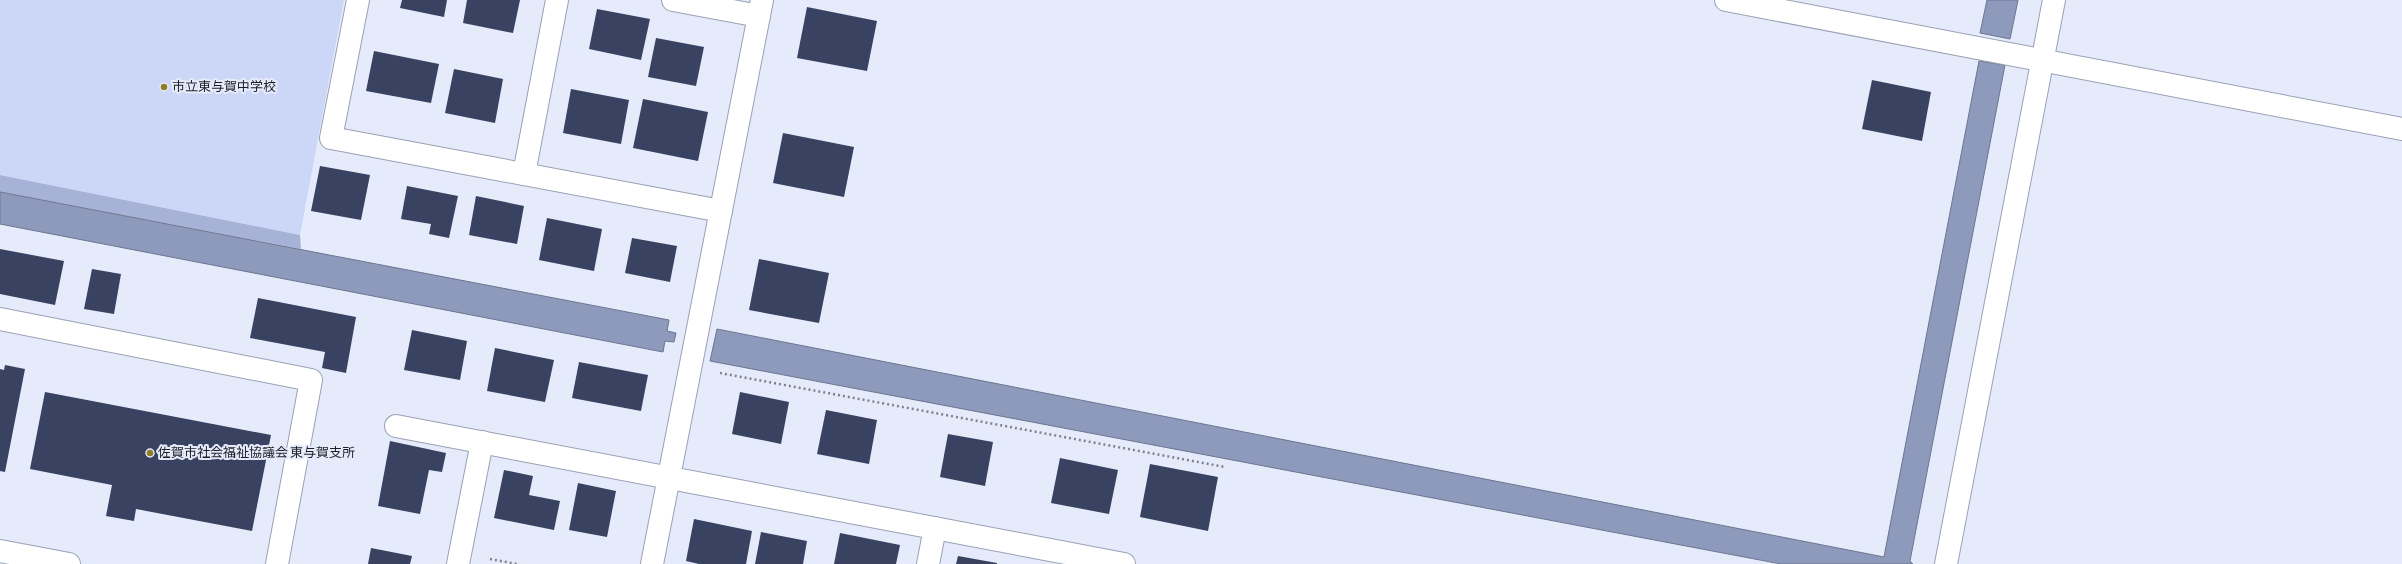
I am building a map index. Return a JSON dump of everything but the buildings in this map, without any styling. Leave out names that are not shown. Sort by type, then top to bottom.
[{"type":"street","points":[[358,0],[331,138],[721,211]]},
{"type":"street","points":[[524,174],[557,0]]},
{"type":"street","points":[[652,564],[760,8],[673,0]]},
{"type":"street","points":[[1726,0],[2402,129]]},
{"type":"street","points":[[1946,564],[2054,0]]},
{"type":"street","points":[[0,319],[311,380],[277,564]]},
{"type":"street","points":[[396,426],[1124,564]]},
{"type":"street","points":[[458,564],[482,442]]},
{"type":"street","points":[[928,564],[934,528]]},
{"type":"street","points":[[0,551],[69,564]]},
{"type":"path","points":[[690,367],[1225,467]]},
{"type":"shaded area","name":"市立東与賀中学校","points":[[0,0],[344,0],[300,235],[0,175]]},
{"type":"shaded area","points":[[1987,0],[2018,0],[2010,39],[1980,33]]},
{"type":"shaded area","points":[[1979,61],[2005,65],[1910,561],[1913,564],[1781,564],[710,361],[717,329],[1884,557]]},
{"type":"shaded area","points":[[0,175],[300,235],[301,249],[0,192]]},
{"type":"shaded area","points":[[0,192],[669,320],[667,331],[676,333],[674,342],[665,341],[663,352],[0,224]]},
{"type":"place","name":"市立東与賀中学校","points":[[164,87]]},
{"type":"place","name":"佐賀市社会福祉協議会 東与賀支所","points":[[150,453]]}]
